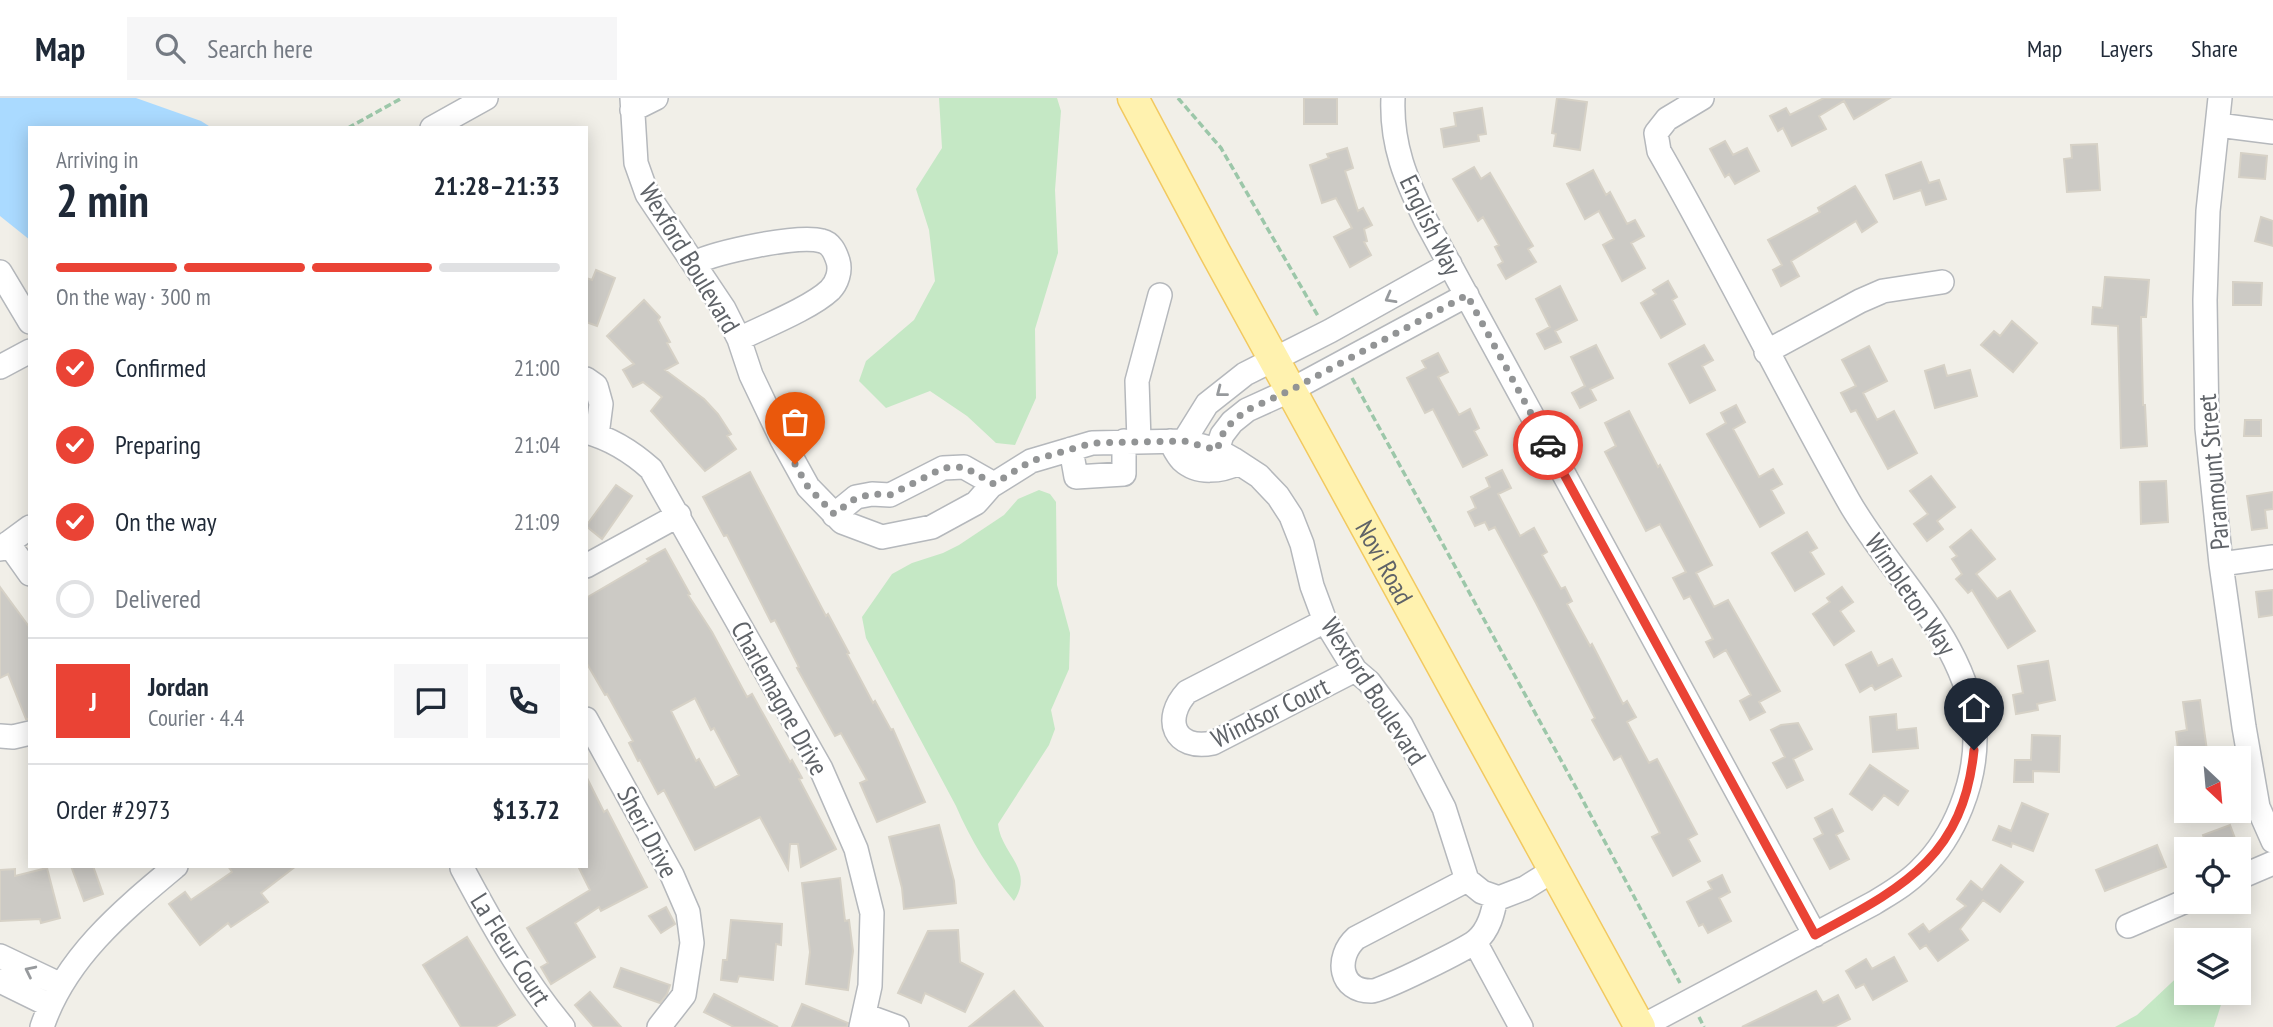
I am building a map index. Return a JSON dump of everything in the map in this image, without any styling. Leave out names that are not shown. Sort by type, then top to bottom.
[{"type":"main road","name":"Novi Road","points":[[1133,98],[1640,1027]]},
{"type":"street","points":[[436,126],[486,98]]},
{"type":"street","points":[[625,102],[656,98]]},
{"type":"street","name":"English Way","points":[[1393,98],[1393,126],[1404,177],[1815,935]]},
{"type":"street","name":"Wimbleton Way","points":[[1640,1027],[1815,935],[1906,882],[1936,853],[1957,819],[1972,766],[1975,733],[1959,665],[1850,503],[1659,151],[1656,133],[1661,126],[1667,119],[1702,98]]},
{"type":"street","name":"Paramount Street","points":[[2220,98],[2208,211],[2205,300],[2207,428],[2221,564],[2244,727],[2258,807],[2273,841]]},
{"type":"street","name":"Wexford Boulevard","points":[[625,102],[636,163],[647,194],[724,309],[739,340],[751,375],[808,487],[842,522],[882,537],[932,527],[976,503],[994,484],[1031,461],[1092,443],[1177,441],[1217,450],[1240,463],[1259,476],[1278,496],[1291,516],[1325,621],[1355,670],[1368,682],[1401,725],[1444,808],[1467,880]]},
{"type":"street","points":[[2218,125],[2273,132]]},
{"type":"street","points":[[694,262],[710,255],[794,241],[823,241],[831,246],[839,264],[839,275],[832,289],[739,340]]},
{"type":"street","points":[[1240,463],[1225,470],[1209,471],[1195,467],[1181,460],[1177,441],[1213,398],[1245,374],[1331,331],[1450,264]]},
{"type":"street","points":[[0,272],[28,319]]},
{"type":"street","points":[[1766,352],[1860,300],[1883,292],[1942,282]]},
{"type":"street","points":[[1217,450],[1222,435],[1247,410],[1291,390],[1467,295]]},
{"type":"street","points":[[1071,449],[1076,477],[1124,474],[1132,441],[1137,381],[1160,296]]},
{"type":"street","points":[[0,367],[28,352]]},
{"type":"street","points":[[588,380],[596,386],[601,404],[592,434]]},
{"type":"street","name":"Charlemagne Drive","points":[[592,434],[638,457],[651,470],[821,769],[856,849],[872,914],[870,986],[862,1021]]},
{"type":"street","points":[[834,514],[856,498],[872,494],[890,495],[943,468],[964,467],[994,484]]},
{"type":"street","points":[[588,565],[679,516]]},
{"type":"street","points":[[28,528],[4,546],[28,572]]},
{"type":"street","points":[[2221,564],[2273,557]]},
{"type":"street","name":"Windsor Court","points":[[1325,621],[1187,692],[1179,701],[1175,712],[1173,723],[1177,733],[1194,744],[1213,743],[1355,670]]},
{"type":"street","name":"Sheri Drive","points":[[588,723],[672,875],[688,912],[691,951],[684,995],[659,1027]]},
{"type":"street","points":[[0,736],[13,737],[28,733]]},
{"type":"street","points":[[2251,872],[2273,863]]},
{"type":"street","points":[[50,1006],[95,938],[174,868]]},
{"type":"street","name":"La Fleur Court","points":[[462,868],[489,920],[526,979],[563,1027]]},
{"type":"street","points":[[1496,897],[1487,927],[1475,942],[1383,989],[1371,991],[1353,986],[1346,978],[1342,967],[1343,956],[1347,946],[1356,938],[1467,880],[1482,892],[1496,897],[1508,896],[1554,870]]},
{"type":"street","points":[[2128,926],[2174,906]]},
{"type":"street","points":[[1475,942],[1521,1027]]},
{"type":"street","points":[[0,956],[50,1006]]},
{"type":"street","points":[[0,981],[50,1006]]},
{"type":"street","points":[[862,1021],[897,1027]]},
{"type":"path","points":[[352,126],[402,98]]},
{"type":"path","points":[[1178,98],[1221,148],[1313,311],[1331,331]]},
{"type":"path","points":[[1345,360],[1356,387],[1574,783],[1704,1027]]},
{"type":"green space","points":[[939,98],[1057,98],[1061,111],[1055,190],[1058,253],[1035,329],[1036,398],[1015,445],[996,443],[967,416],[930,391],[886,408],[859,381],[866,361],[914,320],[935,281],[929,230],[916,189],[942,148]]},
{"type":"green space","points":[[1039,490],[1050,494],[1056,502],[1057,585],[1070,633],[1069,669],[1051,710],[1055,729],[1049,745],[998,824],[1000,835],[1019,870],[1021,880],[1014,901],[989,867],[968,831],[866,638],[862,617],[892,574],[912,563],[959,545],[1004,515],[1018,499]]},
{"type":"green space","points":[[2174,980],[2174,1005],[2221,1005],[2214,1027],[2115,1027],[2137,1015]]},
{"type":"water","points":[[0,98],[136,98],[209,126],[28,126],[28,238],[0,216]]},
{"type":"building","points":[[1304,98],[1337,98],[1337,124],[1304,124]]},
{"type":"building","points":[[1557,98],[1587,102],[1580,150],[1554,146],[1556,134],[1552,133]]},
{"type":"building","points":[[1824,98],[1890,98],[1854,119],[1844,101],[1819,116],[1826,129],[1792,146],[1783,128],[1778,131],[1770,116],[1786,108],[1790,115]]},
{"type":"building","points":[[1482,108],[1486,134],[1478,135],[1479,141],[1444,147],[1441,129],[1456,126],[1454,113]]},
{"type":"building","points":[[1725,141],[1733,155],[1747,148],[1759,171],[1735,184],[1729,174],[1725,177],[1710,149]]},
{"type":"building","points":[[2097,144],[2100,190],[2067,192],[2064,159],[2072,158],[2071,145]]},
{"type":"building","points":[[1347,148],[1353,168],[1345,171],[1358,211],[1363,208],[1372,225],[1364,229],[1367,241],[1364,242],[1371,255],[1350,267],[1334,237],[1352,228],[1336,198],[1322,203],[1310,165],[1329,158],[1327,154]]},
{"type":"building","points":[[2241,153],[2267,156],[2265,179],[2239,177]]},
{"type":"building","points":[[1921,162],[1929,183],[1939,180],[1946,199],[1926,205],[1921,190],[1894,199],[1886,175]]},
{"type":"building","points":[[1474,167],[1481,179],[1490,173],[1533,246],[1528,249],[1536,262],[1506,279],[1498,265],[1503,262],[1495,247],[1499,245],[1483,217],[1478,221],[1453,179]]},
{"type":"building","points":[[1593,170],[1606,195],[1610,192],[1627,224],[1635,220],[1644,236],[1631,243],[1645,268],[1622,281],[1603,245],[1614,239],[1599,211],[1585,219],[1567,184]]},
{"type":"building","points":[[1855,186],[1877,222],[1862,232],[1856,221],[1791,261],[1799,276],[1781,286],[1773,270],[1782,265],[1768,240],[1820,212],[1818,208]]},
{"type":"building","points":[[2261,217],[2273,221],[2273,246],[2255,241]]},
{"type":"building","points":[[596,270],[615,278],[597,326],[588,323],[588,279],[592,280]]},
{"type":"building","points":[[2105,277],[2149,280],[2146,317],[2141,317],[2147,446],[2121,448],[2118,326],[2092,324],[2093,307],[2102,308]]},
{"type":"building","points":[[1668,281],[1677,297],[1672,300],[1685,324],[1661,338],[1641,303],[1656,294],[1653,290]]},
{"type":"building","points":[[2233,282],[2262,283],[2261,305],[2233,305]]},
{"type":"building","points":[[1560,286],[1577,320],[1555,331],[1561,342],[1545,349],[1537,334],[1550,327],[1536,299]]},
{"type":"building","points":[[644,300],[660,317],[658,320],[670,342],[667,343],[678,363],[665,370],[704,399],[731,434],[727,436],[736,449],[705,471],[651,411],[662,397],[643,382],[633,387],[623,370],[634,364],[607,336]]},
{"type":"building","points":[[2012,321],[2037,343],[2013,372],[1981,345],[1994,331],[2000,336]]},
{"type":"building","points":[[1596,345],[1613,378],[1590,389],[1596,400],[1580,408],[1572,393],[1585,386],[1571,357]]},
{"type":"building","points":[[1704,345],[1713,360],[1702,366],[1715,390],[1690,403],[1669,364]]},
{"type":"building","points":[[1869,346],[1887,381],[1863,393],[1877,420],[1894,411],[1917,453],[1888,469],[1856,410],[1851,412],[1841,393],[1856,386],[1842,360]]},
{"type":"building","points":[[1438,353],[1448,372],[1438,377],[1459,415],[1470,409],[1479,428],[1474,431],[1487,455],[1463,467],[1433,409],[1425,413],[1407,378],[1426,368],[1422,361]]},
{"type":"building","points":[[1944,365],[1947,376],[1970,370],[1977,396],[1935,408],[1925,371]]},
{"type":"building","points":[[1736,405],[1745,422],[1733,429],[1759,477],[1773,469],[1782,484],[1771,490],[1784,513],[1760,527],[1707,434],[1726,423],[1721,413]]},
{"type":"building","points":[[1629,411],[1712,565],[1696,573],[1714,607],[1728,600],[1780,691],[1759,702],[1765,712],[1750,720],[1740,701],[1751,695],[1726,650],[1714,657],[1706,642],[1713,639],[1690,596],[1684,599],[1673,578],[1686,572],[1660,524],[1646,531],[1605,452],[1616,446],[1605,423]]},
{"type":"building","points":[[2245,420],[2261,420],[2261,436],[2244,436]]},
{"type":"building","points":[[1502,470],[1511,488],[1498,494],[1520,536],[1534,528],[1547,552],[1542,555],[1561,589],[1565,587],[1572,601],[1567,604],[1590,646],[1592,644],[1623,704],[1627,701],[1636,717],[1627,722],[1649,763],[1657,759],[1697,834],[1688,839],[1700,861],[1673,876],[1652,837],[1660,833],[1621,756],[1614,760],[1592,720],[1595,718],[1495,527],[1489,530],[1485,522],[1475,526],[1468,512],[1476,508],[1471,497],[1490,487],[1486,478]]},
{"type":"building","points":[[750,472],[826,616],[828,614],[849,653],[847,654],[873,703],[875,701],[891,730],[893,729],[925,802],[877,822],[860,783],[867,780],[841,733],[835,736],[797,668],[799,667],[775,620],[771,622],[727,535],[724,536],[703,497]]},
{"type":"building","points":[[1931,476],[1955,507],[1937,521],[1943,529],[1927,541],[1914,524],[1928,514],[1910,491]]},
{"type":"building","points":[[2166,481],[2168,522],[2141,524],[2140,482]]},
{"type":"building","points":[[616,485],[632,496],[602,539],[588,528],[588,523]]},
{"type":"building","points":[[2273,492],[2273,509],[2265,510],[2267,528],[2252,530],[2247,496]]},
{"type":"building","points":[[1971,530],[1995,559],[1976,574],[1997,599],[2010,591],[2035,631],[2008,648],[1972,590],[1968,593],[1956,579],[1962,574],[1952,559],[1957,556],[1950,547]]},
{"type":"building","points":[[1807,532],[1817,548],[1810,552],[1824,574],[1795,591],[1772,553]]},
{"type":"building","points":[[665,549],[690,594],[688,595],[712,632],[747,697],[752,694],[790,762],[792,760],[802,778],[799,779],[836,849],[801,867],[798,844],[790,844],[788,869],[760,817],[695,850],[664,790],[658,794],[629,743],[633,741],[588,665],[588,597],[649,561],[647,559]],"holes":[[[695,698],[711,730],[714,728],[739,775],[715,788],[699,759],[696,761],[671,711]]]},
{"type":"building","points":[[0,587],[28,625],[28,719],[8,674],[0,678]]},
{"type":"building","points":[[1842,587],[1853,602],[1840,611],[1854,631],[1834,645],[1813,614],[1830,602],[1827,598]]},
{"type":"building","points":[[2273,590],[2273,615],[2259,617],[2256,592]]},
{"type":"building","points":[[1871,652],[1878,666],[1892,659],[1901,676],[1875,690],[1872,685],[1860,692],[1846,665]]},
{"type":"building","points":[[2048,661],[2055,700],[2037,704],[2038,710],[2016,714],[2013,695],[2023,693],[2018,666]]},
{"type":"building","points":[[2200,700],[2206,746],[2178,746],[2176,732],[2187,730],[2183,702]]},
{"type":"building","points":[[1896,714],[1897,730],[1916,728],[1918,748],[1873,752],[1870,717]]},
{"type":"building","points":[[1798,723],[1812,749],[1793,759],[1803,780],[1787,788],[1773,763],[1785,757],[1771,730],[1781,725]]},
{"type":"building","points":[[2032,735],[2060,736],[2059,772],[2033,771],[2033,782],[2014,782],[2015,760],[2031,760]]},
{"type":"building","points":[[1870,765],[1908,791],[1898,805],[1884,795],[1872,810],[1850,794]]},
{"type":"building","points":[[588,780],[604,812],[607,810],[647,887],[601,911],[599,907],[575,923],[595,957],[551,984],[541,967],[548,963],[527,928],[590,890],[579,868],[588,868]]},
{"type":"building","points":[[2022,803],[2048,814],[2033,851],[2012,843],[2011,847],[1993,840],[1999,826],[2011,831]]},
{"type":"building","points":[[1832,809],[1843,831],[1836,835],[1849,859],[1830,869],[1814,839],[1823,834],[1815,818]]},
{"type":"building","points":[[939,825],[954,881],[956,903],[904,909],[902,888],[889,837]]},
{"type":"building","points":[[2230,825],[2234,837],[2204,837],[2203,835]]},
{"type":"building","points":[[2157,845],[2166,867],[2105,891],[2096,870]]},
{"type":"building","points":[[2001,865],[2023,882],[2000,912],[1983,900],[1960,929],[1968,940],[1938,961],[1926,945],[1920,949],[1909,934],[1923,924],[1929,932],[1966,906],[1957,899],[1971,881],[1982,890]]},
{"type":"building","points":[[47,868],[60,918],[41,923],[40,919],[0,921],[0,870],[15,869],[15,876]]},
{"type":"building","points":[[72,868],[94,868],[103,894],[84,901]]},
{"type":"building","points":[[229,868],[293,868],[261,893],[268,902],[231,927],[228,923],[200,945],[169,904],[185,892],[191,900],[232,872]]},
{"type":"building","points":[[1722,875],[1730,892],[1719,898],[1731,921],[1708,933],[1703,924],[1699,926],[1687,902],[1712,889],[1708,882]]},
{"type":"building","points":[[840,878],[845,921],[849,920],[853,951],[848,990],[806,984],[810,952],[802,883]]},
{"type":"building","points":[[666,907],[675,924],[661,933],[649,916]]},
{"type":"building","points":[[731,920],[782,924],[781,945],[776,944],[773,980],[739,976],[737,982],[721,980],[723,960],[727,960]]},
{"type":"building","points":[[958,930],[960,962],[983,974],[965,1012],[925,993],[921,1003],[898,993],[928,931]]},
{"type":"building","points":[[467,937],[515,1015],[495,1027],[461,1027],[423,965]]},
{"type":"building","points":[[1894,957],[1907,981],[1873,1000],[1864,984],[1856,988],[1846,971],[1866,959],[1872,969]]},
{"type":"building","points":[[621,968],[670,985],[667,994],[660,1003],[614,987]]},
{"type":"building","points":[[1014,991],[1043,1027],[969,1027]]},
{"type":"building","points":[[1816,991],[1823,1003],[1838,995],[1850,1019],[1834,1027],[1742,1027]]},
{"type":"building","points":[[590,992],[621,1027],[594,1027],[575,1005]]},
{"type":"building","points":[[714,994],[778,1027],[734,1027],[704,1012]]},
{"type":"building","points":[[802,1004],[848,1023],[847,1027],[792,1027]]},
{"type":"way so far","points":[[795,464],[808,487],[834,514],[856,498],[872,494],[890,495],[943,468],[964,467],[994,484],[1031,461],[1092,443],[1184,441],[1217,450],[1222,435],[1232,422],[1247,410],[1291,390],[1467,295],[1548,445]]},
{"type":"route","points":[[1548,445],[1815,935],[1906,882],[1936,853],[1957,819],[1974,750]]}]
